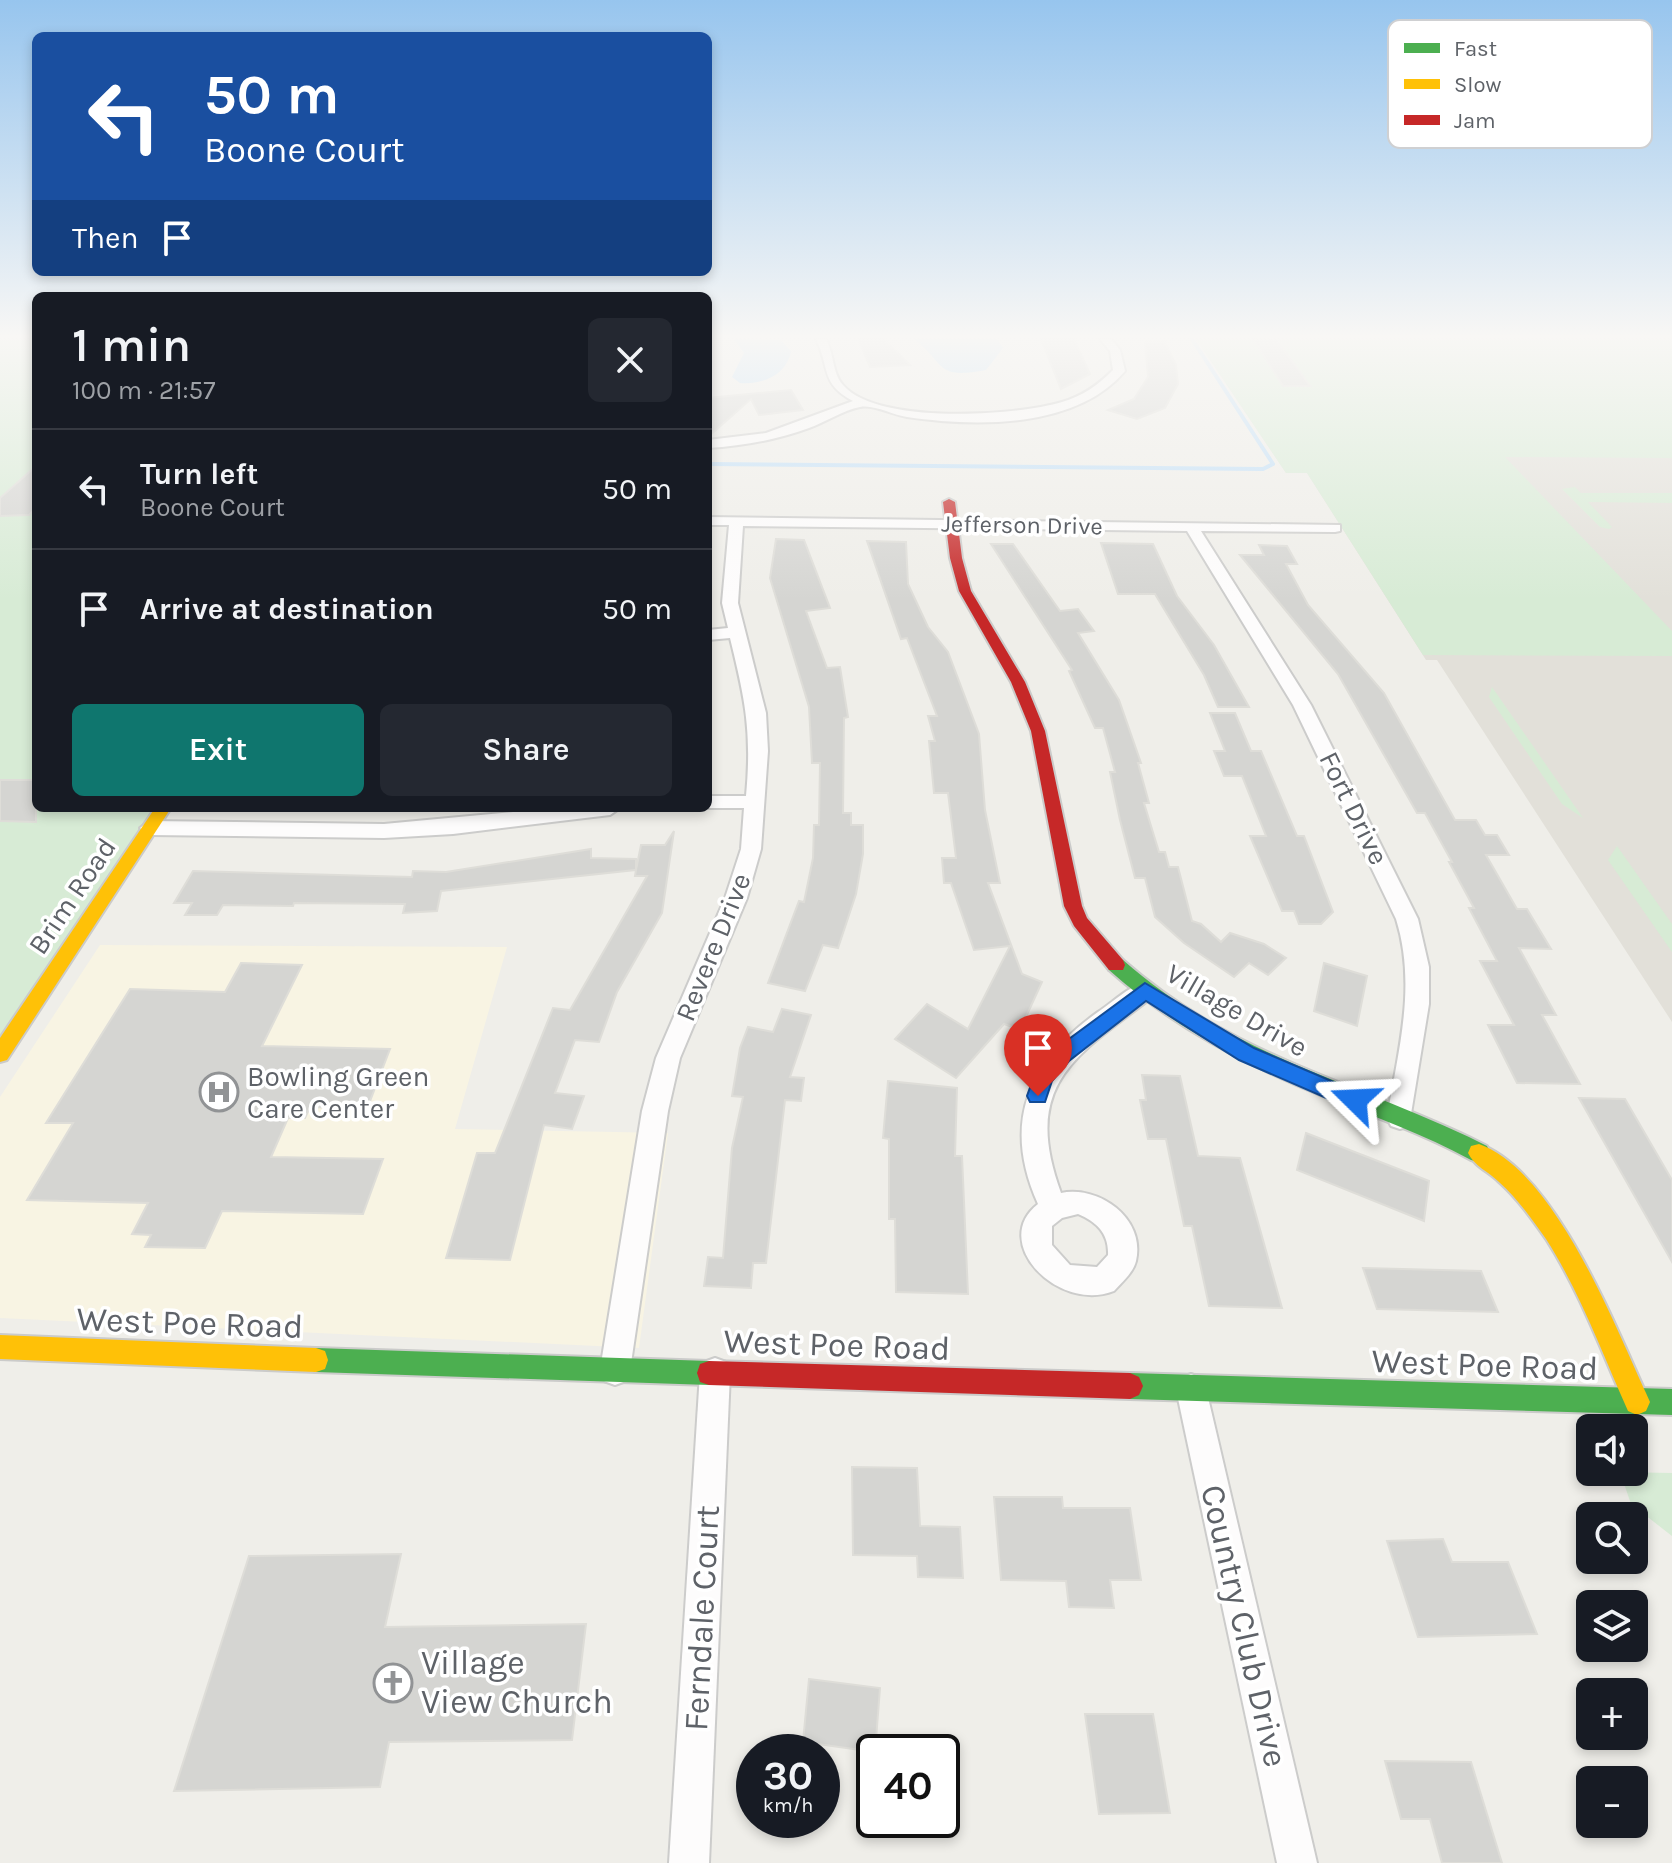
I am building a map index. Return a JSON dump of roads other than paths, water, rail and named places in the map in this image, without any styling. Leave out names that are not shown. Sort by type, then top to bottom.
[{"type":"street","points":[[712,444],[750,441],[790,433],[806,426]]},
{"type":"street","name":"Village Drive","points":[[949,502],[959,573],[966,594],[1017,678],[1032,713],[1075,910],[1089,933],[1145,991],[1246,1054],[1309,1083],[1448,1135],[1489,1159],[1533,1201],[1553,1232],[1637,1402]]},
{"type":"street","name":"Jefferson Drive","points":[[712,521],[1335,528]]},
{"type":"street","name":"Revere Drive","points":[[615,1370],[655,1111],[668,1058],[736,898],[751,849],[757,802],[757,713],[728,582],[736,522]]},
{"type":"street","name":"Fort Drive","points":[[1192,527],[1210,567],[1303,707],[1384,868],[1412,935],[1418,966],[1418,996],[1400,1118]]},
{"type":"street","points":[[712,635],[737,632]]},
{"type":"street","points":[[712,802],[757,802]]},
{"type":"street","name":"Brim Road","points":[[0,1054],[160,812]]},
{"type":"street","points":[[150,828],[384,831],[453,827],[577,812]]},
{"type":"street","points":[[1053,1207],[1041,1182],[1032,1115],[1043,1077],[1061,1055],[1145,991]]},
{"type":"street","name":"West Poe Road","points":[[0,1347],[1191,1389],[1672,1402]]},
{"type":"street","name":"Ferndale Court","points":[[689,1863],[715,1373]]},
{"type":"street","name":"Country Club Drive","points":[[1191,1389],[1297,1863]]},
{"type":"waterway","points":[[712,464],[1263,469],[1273,464],[1248,426]]},
{"type":"place","name":"Bowling Green Care Center","points":[[219,1092]]},
{"type":"place","name":"Village View Church","points":[[393,1683]]}]
